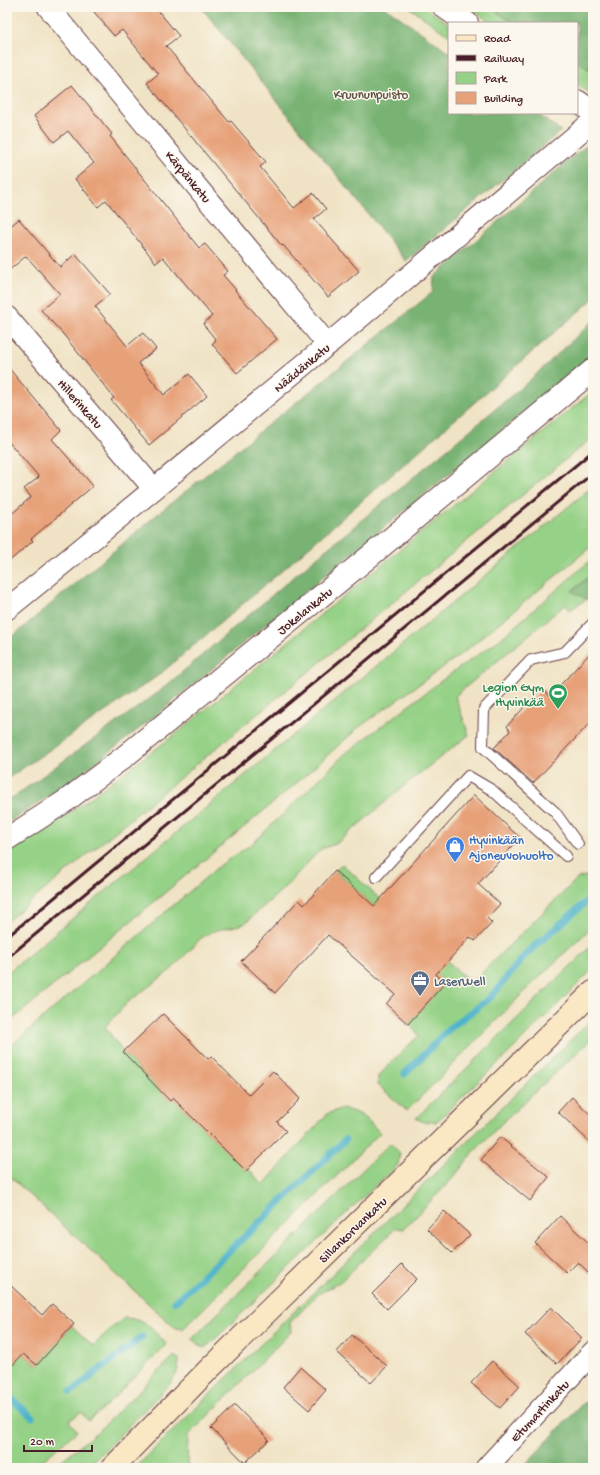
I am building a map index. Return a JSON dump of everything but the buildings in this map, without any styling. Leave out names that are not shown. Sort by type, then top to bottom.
[{"type":"main road","name":"Sillankorvankatu","points":[[112,1468],[207,1371],[593,992]]},
{"type":"street","name":"Kärpänkatu","points":[[48,7],[328,345]]},
{"type":"street","points":[[444,7],[466,22]]},
{"type":"street","points":[[578,102],[593,112]]},
{"type":"street","name":"Näädänkatu","points":[[7,609],[453,241],[593,121]]},
{"type":"street","name":"Hillerinkatu","points":[[7,317],[154,489]]},
{"type":"street","name":"Jokelankatu","points":[[7,839],[67,800],[124,757],[370,556],[593,370]]},
{"type":"street","name":"Etumartinkatu","points":[[486,1468],[593,1352]]},
{"type":"lane","points":[[578,844],[555,812],[483,747],[484,709],[530,660],[565,652],[593,623]]},
{"type":"lane","points":[[376,877],[468,776],[492,790],[566,856]]},
{"type":"green space","name":"Kruununpuisto","points":[[201,7],[385,7],[448,51],[448,114],[537,114],[561,131],[406,261]]},
{"type":"green space","points":[[409,7],[425,7],[448,23],[448,35]]},
{"type":"green space","points":[[469,7],[489,7],[512,22],[490,22]]},
{"type":"green space","points":[[489,7],[593,7],[593,72],[578,62],[578,22],[512,22]]},
{"type":"green space","points":[[578,62],[593,72],[593,96],[578,85]]},
{"type":"green space","points":[[586,146],[593,154],[593,299],[285,568],[159,675],[7,779],[7,641],[160,512],[433,292],[434,277]]},
{"type":"green space","points":[[593,321],[593,350],[582,363],[462,464],[168,706],[73,779],[7,823],[7,800],[15,796],[160,691],[298,573],[529,381]]},
{"type":"green space","points":[[593,391],[593,437],[7,921],[7,853],[75,809],[177,733]]},
{"type":"green space","points":[[593,486],[593,545],[464,652],[358,728],[291,788],[7,1024],[7,973]]},
{"type":"green space","points":[[593,558],[593,573],[572,591],[587,599],[570,610],[565,605],[455,696],[469,735],[410,781],[336,844],[321,849],[282,890],[244,924],[214,931],[201,938],[172,969],[127,1003],[105,1027],[123,1052],[170,1101],[173,1098],[246,1171],[248,1168],[263,1185],[327,1114],[343,1108],[359,1114],[368,1120],[380,1133],[183,1329],[175,1328],[7,1174],[7,1049],[219,866],[253,843],[346,753],[449,675],[499,640]]},
{"type":"green space","points":[[593,573],[593,603],[572,591]]},
{"type":"green space","points":[[342,864],[471,983],[578,878],[589,875],[593,879],[593,926],[527,989],[407,1111],[378,1085],[378,1076],[419,1035],[408,1024],[445,983],[431,970],[437,963],[335,871]]},
{"type":"green space","points":[[593,944],[593,969],[515,1047],[436,1122],[423,1122],[416,1118]]},
{"type":"green space","points":[[593,1018],[593,1038],[505,1120],[472,1154],[454,1177],[404,1229],[396,1228],[340,1282],[317,1295],[290,1323],[291,1332],[188,1436],[187,1468],[135,1468]]},
{"type":"green space","points":[[390,1143],[400,1153],[398,1165],[212,1342],[204,1348],[192,1339]]},
{"type":"green space","points":[[124,1318],[137,1320],[148,1326],[166,1344],[164,1347],[106,1406],[88,1421],[81,1412],[69,1421],[77,1431],[34,1468],[7,1468],[7,1354],[23,1354],[37,1365],[72,1326],[93,1346]]},
{"type":"green space","points":[[174,1356],[179,1359],[178,1370],[170,1384],[96,1459],[85,1468],[52,1468],[97,1432]]},
{"type":"green space","points":[[584,1402],[593,1410],[593,1468],[522,1468]]},
{"type":"waterway","points":[[405,1074],[450,1028],[490,998],[527,953],[593,896]]},
{"type":"waterway","points":[[175,1302],[345,1140]]},
{"type":"waterway","points":[[71,1392],[142,1337]]},
{"type":"waterway","points":[[7,1395],[32,1417]]},
{"type":"railway","points":[[7,937],[593,451]]},
{"type":"railway","points":[[7,958],[593,473]]},
{"type":"place","name":"Legion Gym Hyvinkää","points":[[558,710]]},
{"type":"place","name":"Hyvinkään Ajoneuvohuolto","points":[[455,863]]},
{"type":"place","name":"LaserWell","points":[[420,997]]}]
